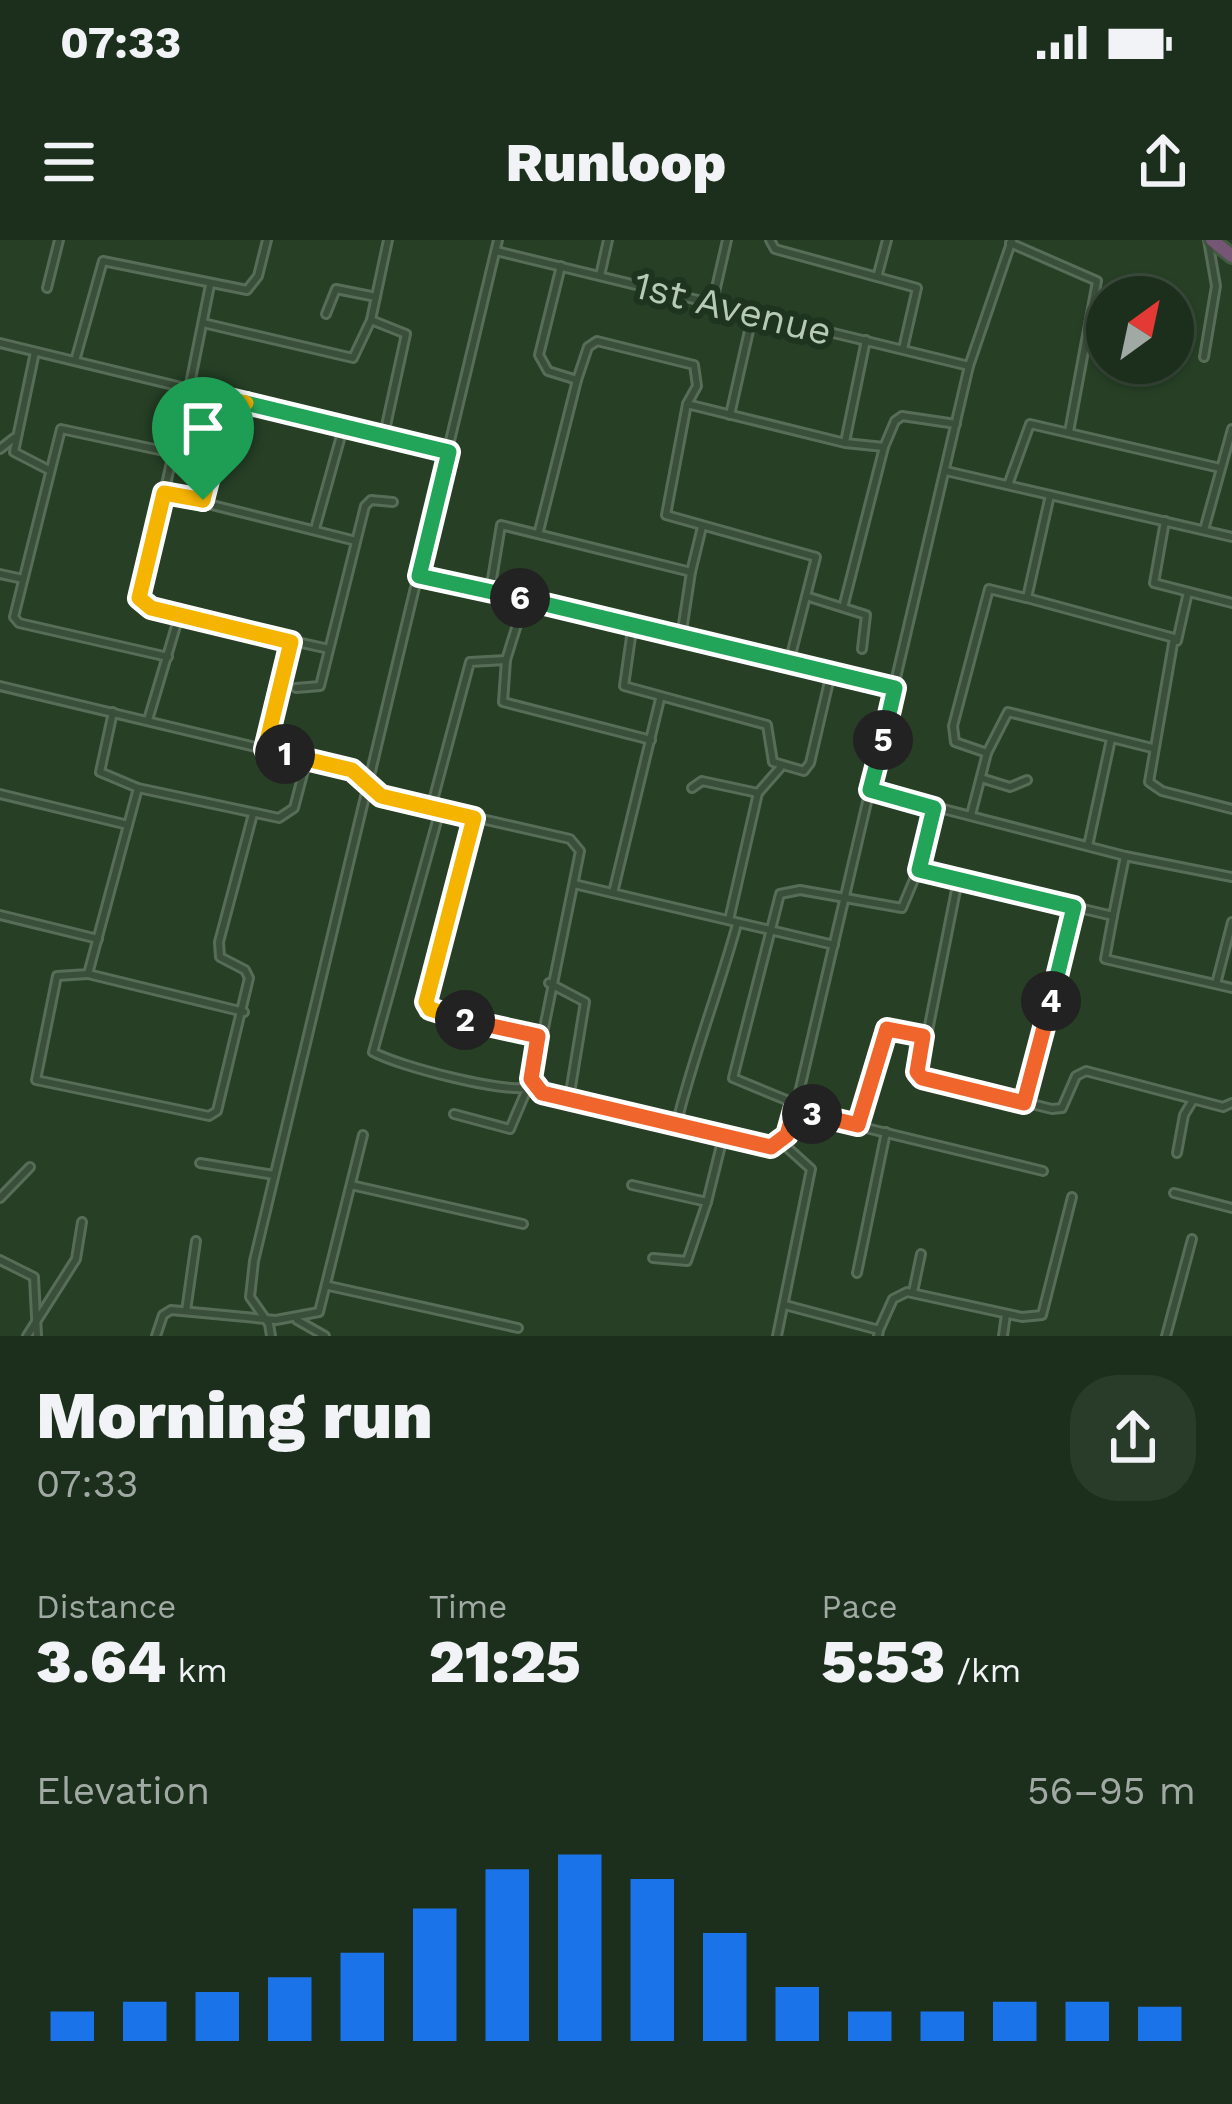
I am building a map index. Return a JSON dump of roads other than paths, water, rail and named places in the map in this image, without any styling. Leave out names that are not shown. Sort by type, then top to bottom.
[{"type":"highway","points":[[1210,240],[1232,256]]},
{"type":"street","points":[[46,288],[59,240]]},
{"type":"street","points":[[75,361],[103,261],[250,290],[267,240]]},
{"type":"street","points":[[203,323],[353,358],[360,352],[371,320],[388,240]]},
{"type":"street","points":[[271,1336],[254,1306],[250,1287],[498,240]]},
{"type":"street","points":[[600,276],[608,240]]},
{"type":"street","points":[[713,302],[727,240]]},
{"type":"street","points":[[770,240],[775,249],[911,284],[920,295],[903,349]]},
{"type":"street","points":[[878,274],[887,240]]},
{"type":"street","points":[[1204,357],[1216,286],[1210,240]]},
{"type":"street","points":[[506,660],[470,662],[373,1052],[771,1147],[781,1142],[795,1107],[970,366],[1011,242],[1097,281],[1069,432]]},
{"type":"street","name":"1st Avenue","points":[[496,251],[970,366]]},
{"type":"street","points":[[561,266],[539,360],[548,371],[577,380]]},
{"type":"street","points":[[188,389],[210,284]]},
{"type":"street","points":[[326,314],[336,289],[376,297]]},
{"type":"street","points":[[730,415],[753,312]]},
{"type":"street","points":[[371,320],[406,334],[384,435]]},
{"type":"street","points":[[845,443],[866,340]]},
{"type":"street","points":[[539,531],[588,346],[597,341],[694,365],[697,386],[687,404],[664,508],[671,520],[814,556],[809,597],[789,663]]},
{"type":"street","points":[[0,343],[449,452]]},
{"type":"street","points":[[35,352],[14,437],[17,458],[50,470]]},
{"type":"street","points":[[203,500],[229,399]]},
{"type":"street","points":[[687,404],[845,443],[884,447]]},
{"type":"street","points":[[844,604],[884,447],[898,418],[956,424]]},
{"type":"street","points":[[1008,485],[1025,427],[1037,424],[1220,468]]},
{"type":"street","points":[[315,529],[344,425]]},
{"type":"street","points":[[168,657],[19,623],[15,611],[57,435],[64,428],[171,451],[139,598],[151,608],[179,616],[329,649]]},
{"type":"street","points":[[1204,530],[1232,429]]},
{"type":"street","points":[[0,449],[14,437]]},
{"type":"street","points":[[946,471],[1232,536]]},
{"type":"street","points":[[164,493],[356,541]]},
{"type":"street","points":[[1028,598],[1050,495]]},
{"type":"street","points":[[296,688],[320,686],[368,502],[394,502]]},
{"type":"street","points":[[1165,521],[1154,583],[1232,604]]},
{"type":"street","points":[[490,591],[501,525],[691,572]]},
{"type":"street","points":[[681,637],[702,527]]},
{"type":"street","points":[[0,574],[23,579]]},
{"type":"street","points":[[419,576],[895,688]]},
{"type":"street","points":[[987,753],[955,742],[952,733],[991,588],[1169,634],[1176,644]]},
{"type":"street","points":[[1188,592],[1147,776],[1154,786],[1232,809]]},
{"type":"street","points":[[809,597],[844,604],[868,618],[862,649]]},
{"type":"street","points":[[525,599],[506,660],[503,702],[651,740]]},
{"type":"street","points":[[148,720],[179,616]]},
{"type":"street","points":[[633,623],[622,683],[660,699],[767,725],[773,762],[780,768],[804,772],[810,763],[831,674]]},
{"type":"street","points":[[265,749],[291,642]]},
{"type":"street","points":[[0,686],[352,770],[381,796],[570,839],[580,851],[529,1088],[510,1129],[454,1114]]},
{"type":"street","points":[[613,893],[660,699]]},
{"type":"street","points":[[112,712],[100,772],[138,788],[253,814],[290,814],[307,759]]},
{"type":"street","points":[[971,815],[987,753],[1008,712],[1152,748]]},
{"type":"street","points":[[1088,846],[1111,739]]},
{"type":"street","points":[[676,1126],[698,1034],[712,1015],[758,793],[780,768]]},
{"type":"street","points":[[984,779],[1010,787],[1027,780]]},
{"type":"street","points":[[692,788],[702,782],[758,793]]},
{"type":"street","points":[[88,974],[138,788]]},
{"type":"street","points":[[870,790],[1125,856],[1232,877]]},
{"type":"street","points":[[0,794],[128,825]]},
{"type":"street","points":[[934,808],[919,870],[902,908],[784,892],[734,1080],[795,1107],[1043,1171]]},
{"type":"street","points":[[244,1012],[88,974],[57,976],[36,1080],[209,1116],[217,1111],[244,1012],[248,974],[218,955],[253,814]]},
{"type":"street","points":[[474,818],[426,1004],[458,1018],[538,1036]]},
{"type":"street","points":[[1125,856],[1107,960],[1232,988]]},
{"type":"street","points":[[919,870],[1113,916]]},
{"type":"street","points":[[958,880],[923,1036],[917,1072],[922,1078],[1062,1108],[1076,1076],[1086,1071],[1223,1107],[1232,1102]]},
{"type":"street","points":[[574,884],[835,945]]},
{"type":"street","points":[[1024,1103],[1074,907]]},
{"type":"street","points":[[0,915],[98,939]]},
{"type":"street","points":[[1216,984],[1232,922]]},
{"type":"street","points":[[549,983],[585,1002],[569,1100]]},
{"type":"street","points":[[858,1125],[886,1030],[923,1036]]},
{"type":"street","points":[[1177,1153],[1184,1115],[1193,1100]]},
{"type":"street","points":[[857,1273],[886,1132]]},
{"type":"street","points":[[287,1319],[319,1312],[363,1135]]},
{"type":"street","points":[[653,1258],[687,1261],[723,1137]]},
{"type":"street","points":[[777,1336],[811,1169],[781,1142]]},
{"type":"street","points":[[200,1163],[275,1175]]},
{"type":"street","points":[[0,1198],[30,1167]]},
{"type":"street","points":[[351,1185],[524,1224]]},
{"type":"street","points":[[632,1185],[707,1202]]},
{"type":"street","points":[[1174,1193],[1232,1208]]},
{"type":"street","points":[[785,1305],[879,1333],[893,1299],[913,1292],[1038,1317],[1046,1310],[1072,1197]]},
{"type":"street","points":[[27,1336],[76,1258],[82,1222]]},
{"type":"street","points":[[1166,1336],[1192,1239]]},
{"type":"street","points":[[186,1311],[196,1241]]},
{"type":"street","points":[[913,1292],[921,1254]]},
{"type":"street","points":[[0,1260],[32,1273],[37,1336]]},
{"type":"street","points":[[329,1286],[518,1328]]},
{"type":"street","points":[[156,1336],[166,1311],[309,1322],[325,1336]]},
{"type":"street","points":[[1003,1336],[1006,1314]]}]
